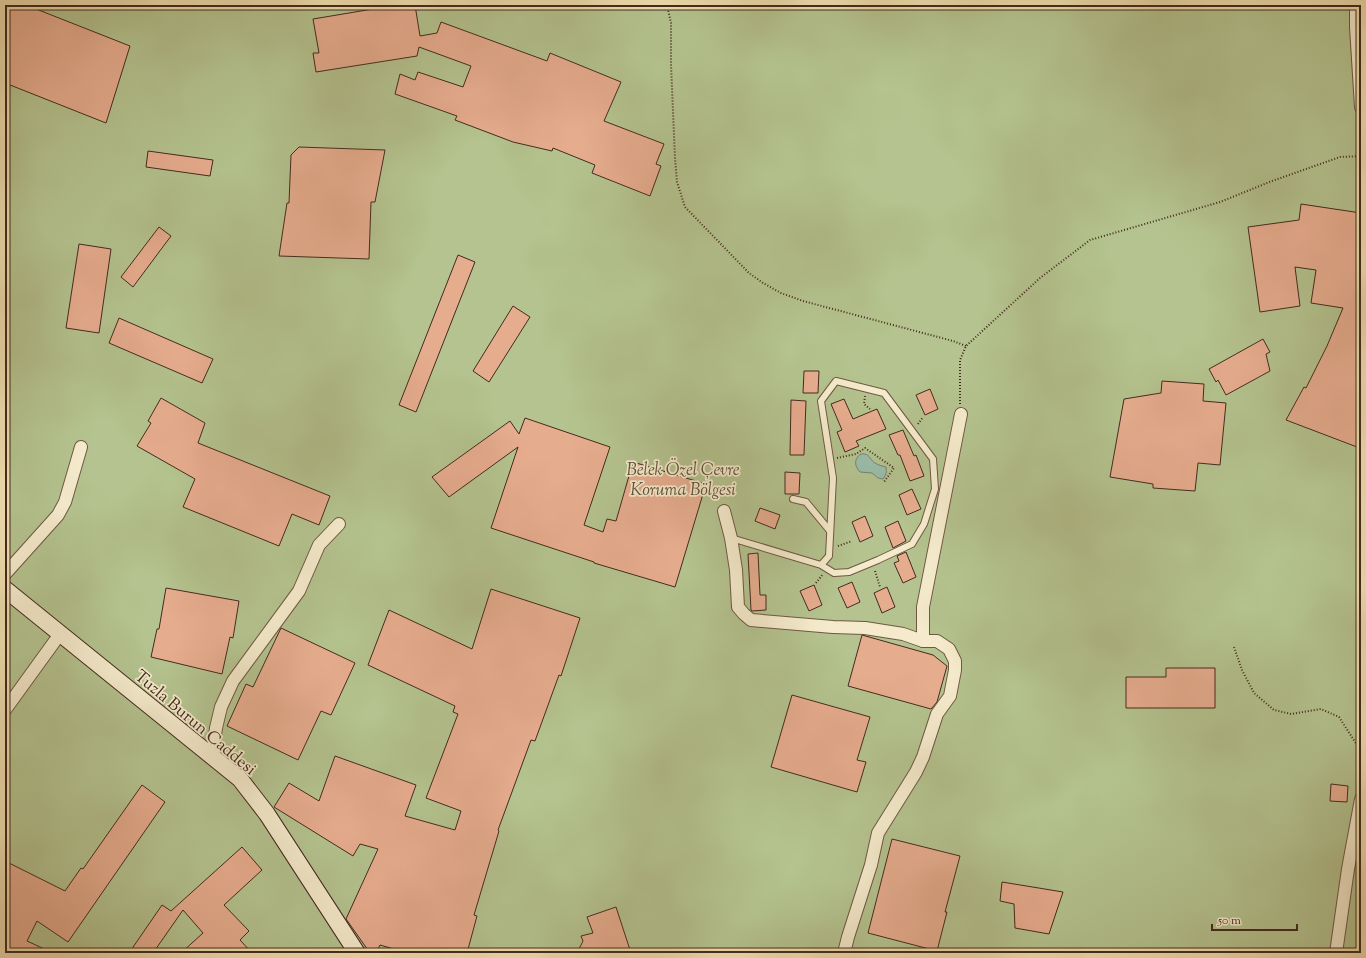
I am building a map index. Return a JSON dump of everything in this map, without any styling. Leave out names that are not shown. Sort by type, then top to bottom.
[{"type":"main road","name":"Tuzla Burun Caddesi","points":[[5,589],[240,779],[267,814],[357,953]]},
{"type":"street","points":[[1356,5],[1361,107]]},
{"type":"street","points":[[923,641],[923,607],[960,414]]},
{"type":"street","points":[[5,574],[58,515],[65,502],[81,447]]},
{"type":"street","points":[[724,511],[731,538],[736,570],[738,607],[751,620],[833,627],[865,628],[903,634],[923,641],[937,641],[949,649],[955,661],[955,670],[950,696],[938,714],[923,757],[916,772],[878,833],[871,866],[850,929],[844,953]]},
{"type":"street","points":[[212,757],[216,728],[221,707],[233,681],[299,591],[319,545],[339,524]]},
{"type":"street","points":[[5,710],[60,634]]},
{"type":"street","points":[[1336,953],[1348,869],[1361,799]]},
{"type":"lane","points":[[731,538],[821,564],[834,574],[849,572],[912,544],[924,524],[935,489],[933,459],[884,393],[836,382],[821,401],[833,478],[829,550],[828,556],[821,564]]},
{"type":"lane","points":[[793,499],[806,502],[830,531]]},
{"type":"path","points":[[667,5],[671,23],[671,64],[677,182],[685,207],[749,273],[781,294],[953,341],[966,346]]},
{"type":"path","points":[[960,414],[960,360],[966,346],[1040,278],[1090,240],[1220,202],[1272,181],[1340,157],[1361,156]]},
{"type":"path","points":[[865,389],[864,404],[870,409]]},
{"type":"path","points":[[830,460],[856,454],[865,448],[894,468],[884,482]]},
{"type":"path","points":[[829,550],[852,541]]},
{"type":"path","points":[[873,562],[880,587]]},
{"type":"path","points":[[1234,647],[1242,670],[1254,693],[1274,710],[1291,714],[1321,709],[1339,717],[1361,751]]},
{"type":"green space","name":"Belek Özel Çevre Koruma Bölgesi","points":[[5,5],[1361,5],[1361,953],[5,953]]},
{"type":"shaded area","points":[[861,454],[866,454],[875,463],[886,467],[886,473],[883,479],[878,478],[872,473],[860,472],[857,468],[856,461],[858,456]]},
{"type":"building","points":[[5,5],[26,5],[130,46],[106,123],[5,83]]},
{"type":"building","points":[[397,5],[415,5],[420,36],[437,33],[441,22],[547,61],[550,53],[621,82],[604,121],[664,144],[656,164],[661,166],[650,196],[592,173],[595,165],[553,148],[552,151],[513,142],[455,120],[457,116],[395,94],[400,74],[415,80],[418,72],[463,87],[471,66],[419,47],[417,56],[316,72],[313,53],[319,53],[313,19]]},
{"type":"building","points":[[299,147],[385,150],[375,202],[371,202],[369,259],[279,256],[287,203],[289,203],[291,155]]},
{"type":"building","points":[[148,151],[213,160],[210,176],[146,167]]},
{"type":"building","points":[[1301,204],[1361,213],[1361,439],[1357,447],[1286,420],[1304,387],[1306,388],[1327,346],[1343,308],[1311,303],[1316,270],[1295,267],[1300,306],[1260,312],[1248,227],[1299,220]]},
{"type":"building","points":[[159,227],[171,236],[133,287],[121,277]]},
{"type":"building","points":[[79,244],[111,249],[99,333],[66,328]]},
{"type":"building","points":[[458,255],[475,262],[416,412],[399,405]]},
{"type":"building","points":[[513,306],[530,317],[489,382],[473,371]]},
{"type":"building","points":[[119,318],[213,359],[202,383],[109,343]]},
{"type":"building","points":[[1263,339],[1270,352],[1266,354],[1270,371],[1226,395],[1218,380],[1216,382],[1209,369]]},
{"type":"building","points":[[804,371],[819,371],[818,393],[803,393]]},
{"type":"building","points":[[1162,381],[1204,384],[1203,401],[1226,403],[1220,465],[1198,463],[1195,491],[1153,488],[1153,484],[1110,477],[1124,399],[1161,393]]},
{"type":"building","points":[[930,389],[938,409],[925,415],[916,395]]},
{"type":"building","points":[[161,398],[205,423],[198,443],[330,496],[319,525],[292,514],[279,546],[183,507],[195,479],[137,446],[151,423],[148,421]]},
{"type":"building","points":[[844,399],[853,419],[877,409],[886,429],[856,441],[859,446],[845,452],[837,432],[842,430],[831,404]]},
{"type":"building","points":[[791,400],[806,401],[804,455],[790,455]]},
{"type":"building","points":[[525,418],[610,447],[584,525],[603,532],[607,519],[616,521],[633,462],[706,484],[675,587],[594,563],[491,528],[518,447],[449,497],[432,477],[510,421],[519,434]]},
{"type":"building","points":[[903,430],[914,456],[916,455],[924,476],[910,481],[900,455],[898,455],[889,435]]},
{"type":"building","points":[[785,472],[800,473],[799,494],[785,494]]},
{"type":"building","points":[[912,489],[921,509],[907,515],[899,495]]},
{"type":"building","points":[[760,508],[780,515],[775,529],[755,521]]},
{"type":"building","points":[[865,516],[873,536],[860,542],[852,522]]},
{"type":"building","points":[[898,521],[906,541],[893,548],[885,527]]},
{"type":"building","points":[[906,552],[916,577],[903,583],[894,563],[899,561],[897,556]]},
{"type":"building","points":[[758,553],[760,595],[766,595],[766,610],[752,611],[748,554]]},
{"type":"building","points":[[852,582],[860,602],[847,608],[838,588]]},
{"type":"building","points":[[814,585],[822,605],[809,611],[800,591]]},
{"type":"building","points":[[887,587],[895,607],[882,613],[874,593]]},
{"type":"building","points":[[166,588],[239,601],[233,638],[230,637],[222,674],[151,657],[157,629],[159,629]]},
{"type":"building","points":[[491,589],[580,618],[561,676],[559,675],[535,741],[531,740],[498,830],[499,831],[474,915],[477,916],[467,953],[408,953],[380,945],[376,953],[370,953],[346,919],[378,849],[360,844],[353,856],[274,807],[289,783],[319,801],[335,756],[416,785],[405,816],[455,830],[461,811],[426,798],[458,714],[453,712],[455,706],[368,665],[389,610],[472,649]]},
{"type":"building","points":[[281,628],[355,663],[331,715],[321,711],[298,760],[227,726],[246,684],[253,687]]},
{"type":"building","points":[[862,635],[933,655],[947,666],[937,702],[931,709],[848,686]]},
{"type":"building","points":[[1166,668],[1215,668],[1215,708],[1126,708],[1126,677],[1166,677]]},
{"type":"building","points":[[792,695],[870,717],[857,760],[866,762],[857,792],[771,767]]},
{"type":"building","points":[[1331,784],[1348,786],[1347,802],[1330,801]]},
{"type":"building","points":[[142,785],[165,802],[68,942],[37,921],[27,941],[53,953],[5,953],[5,861],[65,891],[81,868],[83,869]]},
{"type":"building","points":[[892,839],[960,856],[945,912],[947,912],[937,951],[868,933]]},
{"type":"building","points":[[242,847],[262,870],[224,905],[249,931],[240,940],[252,953],[181,953],[203,933],[183,910],[153,953],[129,953],[162,905],[171,911]]},
{"type":"building","points":[[1002,882],[1063,892],[1049,934],[1015,928],[1014,904],[1000,901]]},
{"type":"building","points":[[616,907],[631,953],[577,953],[583,941],[581,936],[593,933],[587,917]]}]
